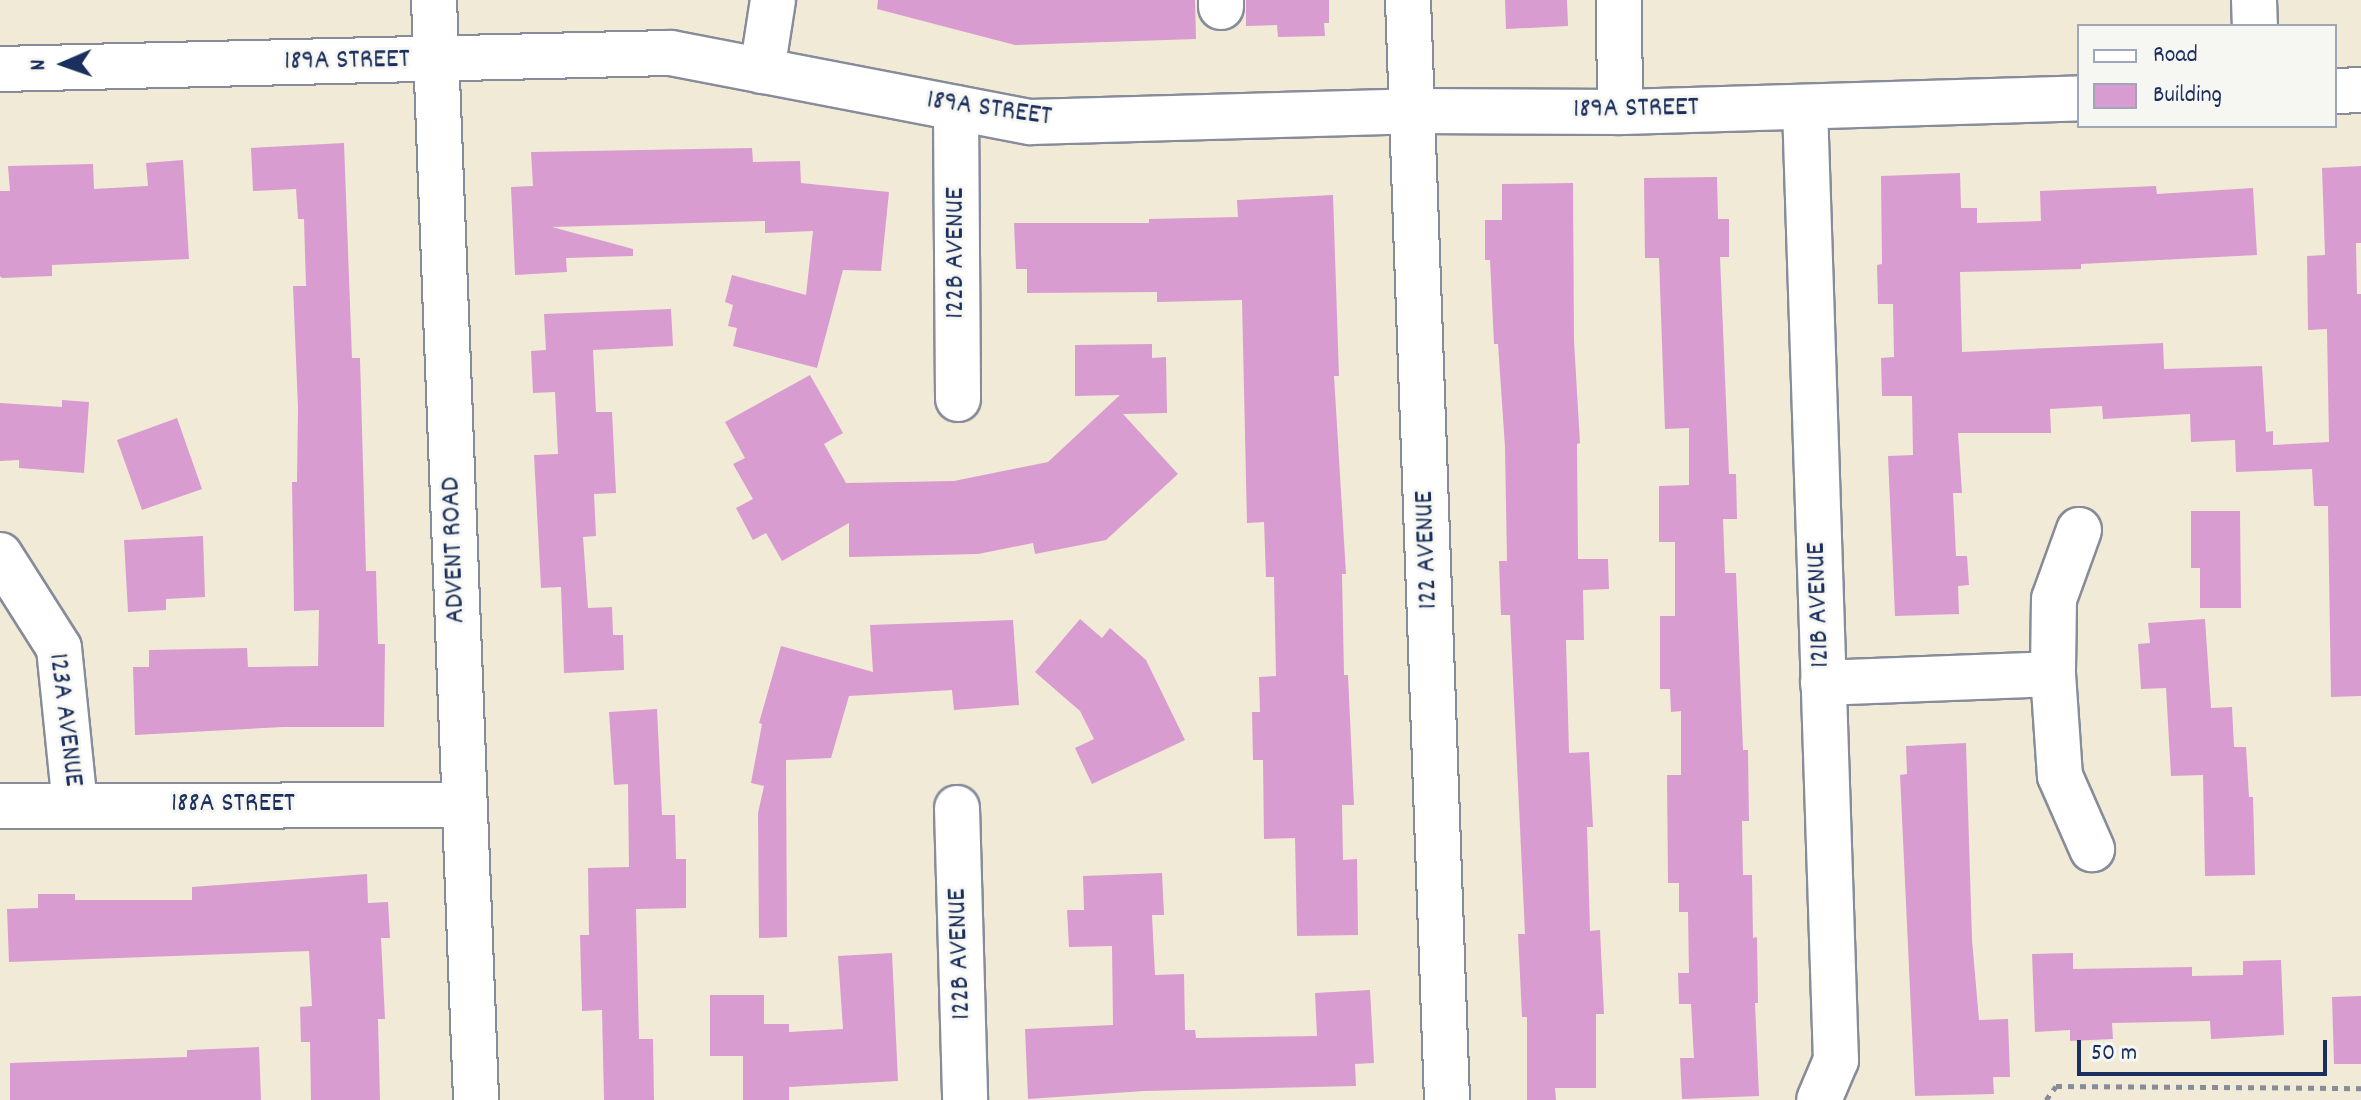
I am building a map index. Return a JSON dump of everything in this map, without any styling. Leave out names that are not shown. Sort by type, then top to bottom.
[{"type":"street","name":"ADVENT ROAD","points":[[434,0],[476,1100]]},
{"type":"street","points":[[762,71],[773,0]]},
{"type":"street","name":"122 AVENUE","points":[[1408,0],[1447,1100]]},
{"type":"street","points":[[1619,0],[1620,112]]},
{"type":"street","points":[[2254,0],[2255,24]]},
{"type":"street","name":"189A STREET","points":[[0,69],[671,53],[1030,122],[1413,111],[1620,112],[2077,98]]},
{"type":"street","points":[[2337,91],[2361,90]]},
{"type":"street","name":"121B AVENUE","points":[[1805,107],[1836,1060],[1819,1100]]},
{"type":"street","name":"122B AVENUE","points":[[956,108],[958,399]]},
{"type":"street","points":[[2079,530],[2054,599],[2053,674],[2060,776],[2092,849]]},
{"type":"street","name":"123A AVENUE","points":[[0,555],[59,648],[75,805]]},
{"type":"street","points":[[1823,683],[2053,674]]},
{"type":"street","name":"188A STREET","points":[[0,806],[465,805]]},
{"type":"street","name":"122B AVENUE","points":[[957,808],[965,1100]]},
{"type":"path","points":[[2046,1100],[2056,1086],[2361,1088]]},
{"type":"building","points":[[878,0],[1195,0],[1196,39],[1015,45],[877,9]]},
{"type":"building","points":[[1246,0],[1329,0],[1329,23],[1324,23],[1325,36],[1278,37],[1277,25],[1246,26]]},
{"type":"building","points":[[1505,0],[1567,0],[1568,26],[1506,29]]},
{"type":"building","points":[[344,143],[352,358],[360,358],[366,571],[376,571],[378,644],[385,644],[384,727],[283,727],[135,735],[133,667],[149,667],[149,650],[247,648],[248,667],[318,666],[319,610],[294,611],[292,482],[297,482],[298,408],[293,286],[306,286],[304,219],[298,219],[296,189],[253,191],[251,148]]},
{"type":"building","points":[[752,148],[753,162],[800,161],[801,183],[889,192],[881,271],[843,270],[817,368],[733,346],[737,328],[728,326],[733,305],[725,302],[732,275],[806,295],[813,231],[765,233],[765,221],[552,227],[633,249],[633,256],[566,258],[567,272],[515,275],[511,187],[533,186],[531,152]]},
{"type":"building","points":[[183,160],[189,259],[52,265],[52,276],[0,276],[0,191],[10,191],[8,166],[93,164],[94,189],[148,186],[146,163]]},
{"type":"building","points":[[2361,166],[2361,243],[2356,243],[2357,294],[2361,294],[2361,696],[2331,697],[2328,506],[2314,506],[2312,469],[2236,472],[2235,440],[2191,442],[2190,414],[2103,419],[2102,406],[2050,409],[2051,433],[1958,433],[1962,493],[1953,493],[1956,556],[1967,556],[1969,585],[1958,586],[1959,614],[1895,616],[1888,456],[1913,455],[1912,396],[1882,396],[1881,358],[1894,357],[1893,304],[1878,304],[1877,265],[1882,264],[1881,176],[1960,173],[1961,208],[1977,208],[1977,223],[2041,221],[2040,191],[2156,186],[2157,194],[2253,188],[2257,255],[2081,264],[2081,269],[1960,272],[1962,352],[2163,343],[2164,369],[2262,366],[2266,432],[2273,431],[2273,445],[2329,442],[2327,329],[2308,330],[2307,256],[2325,255],[2322,168]]},
{"type":"building","points":[[1717,177],[1718,219],[1729,219],[1729,257],[1720,257],[1729,474],[1736,474],[1737,519],[1723,519],[1725,573],[1736,573],[1743,750],[1748,750],[1749,821],[1742,821],[1743,875],[1752,875],[1753,938],[1757,937],[1758,1003],[1755,1003],[1759,1096],[1682,1099],[1680,1058],[1694,1058],[1691,1004],[1679,1004],[1678,973],[1689,973],[1688,912],[1679,912],[1679,883],[1668,883],[1667,775],[1681,775],[1681,711],[1671,712],[1670,689],[1660,689],[1660,616],[1675,616],[1675,542],[1659,542],[1659,486],[1689,485],[1689,428],[1665,429],[1659,258],[1645,258],[1644,178]]},
{"type":"building","points":[[1573,183],[1574,341],[1580,443],[1577,444],[1578,559],[1608,559],[1609,589],[1583,590],[1584,640],[1566,640],[1569,753],[1589,752],[1593,827],[1587,827],[1590,931],[1600,930],[1604,1014],[1596,1014],[1596,1088],[1555,1088],[1556,1100],[1527,1100],[1527,1017],[1522,1017],[1518,934],[1525,934],[1510,615],[1501,615],[1499,561],[1507,561],[1505,447],[1498,344],[1494,344],[1490,260],[1485,260],[1485,220],[1502,220],[1502,184]]},
{"type":"building","points":[[1333,195],[1339,376],[1334,376],[1346,574],[1342,574],[1344,675],[1348,675],[1354,805],[1342,805],[1343,860],[1357,859],[1358,935],[1297,936],[1295,838],[1264,839],[1263,760],[1253,760],[1252,712],[1260,712],[1259,677],[1276,676],[1274,577],[1266,577],[1264,522],[1247,523],[1242,300],[1157,302],[1157,292],[1027,293],[1027,269],[1016,269],[1014,223],[1149,223],[1149,219],[1238,217],[1237,200]]},
{"type":"building","points":[[671,309],[673,346],[593,350],[596,412],[612,412],[616,493],[594,494],[596,536],[583,537],[588,608],[612,607],[613,635],[623,635],[624,670],[564,673],[561,587],[541,588],[534,455],[558,454],[555,392],[533,393],[531,351],[546,350],[544,314]]},
{"type":"building","points":[[1152,344],[1152,358],[1166,357],[1167,413],[1123,414],[1178,474],[1106,540],[1035,554],[1033,543],[978,554],[849,557],[849,523],[782,561],[766,533],[753,540],[736,508],[753,499],[733,464],[745,458],[725,422],[810,375],[843,433],[824,444],[846,483],[954,481],[1048,462],[1120,395],[1075,396],[1075,345]]},
{"type":"building","points":[[62,400],[89,402],[84,473],[19,468],[19,460],[0,461],[0,403],[62,407]]},
{"type":"building","points":[[177,418],[202,489],[142,510],[117,440]]},
{"type":"building","points":[[2191,511],[2240,511],[2241,608],[2200,608],[2200,568],[2191,568]]},
{"type":"building","points":[[203,536],[205,597],[166,599],[166,610],[128,612],[124,540]]},
{"type":"building","points":[[1080,619],[1102,638],[1110,628],[1146,660],[1185,740],[1092,784],[1075,748],[1094,739],[1080,711],[1035,672]]},
{"type":"building","points":[[2205,619],[2211,708],[2232,707],[2234,747],[2246,747],[2249,797],[2253,797],[2255,875],[2205,876],[2203,775],[2171,776],[2166,688],[2141,689],[2138,644],[2150,643],[2148,623]]},
{"type":"building","points":[[1013,620],[1019,705],[954,710],[952,690],[849,696],[831,758],[786,760],[787,937],[759,938],[758,813],[764,786],[751,783],[762,724],[759,723],[781,646],[873,672],[870,625]]},
{"type":"building","points":[[657,709],[662,815],[675,815],[676,859],[686,859],[686,908],[636,909],[639,1039],[653,1039],[654,1100],[604,1100],[602,1010],[582,1011],[580,935],[589,935],[588,868],[629,867],[628,784],[614,785],[609,712]]},
{"type":"building","points":[[1966,743],[1972,940],[1979,1020],[2008,1019],[2010,1077],[1993,1077],[1994,1094],[1915,1096],[1900,775],[1907,774],[1906,746]]},
{"type":"building","points":[[1162,873],[1164,915],[1152,915],[1155,975],[1184,974],[1185,1030],[1195,1030],[1196,1038],[1317,1036],[1315,993],[1370,990],[1374,1063],[1355,1064],[1356,1086],[1144,1091],[1028,1099],[1025,1029],[1113,1025],[1112,946],[1069,947],[1067,910],[1084,910],[1083,876]]},
{"type":"building","points":[[367,874],[368,903],[388,902],[390,938],[381,938],[385,1019],[378,1019],[380,1100],[311,1100],[310,1042],[301,1042],[300,1007],[312,1006],[309,951],[9,962],[7,909],[38,908],[38,894],[75,894],[75,900],[192,900],[192,887]]},
{"type":"building","points":[[892,953],[898,1081],[789,1087],[789,1100],[743,1100],[743,1056],[710,1056],[710,995],[764,995],[764,1024],[789,1024],[789,1032],[843,1029],[838,956]]},
{"type":"building","points":[[2073,953],[2073,969],[2192,967],[2192,976],[2243,975],[2243,961],[2281,960],[2284,1035],[2211,1039],[2210,1021],[2112,1023],[2113,1039],[2070,1041],[2070,1030],[2035,1032],[2032,954]]},
{"type":"building","points":[[2361,996],[2361,1064],[2334,1064],[2332,997]]},
{"type":"building","points":[[259,1047],[261,1100],[10,1100],[10,1063],[187,1057],[187,1050]]}]
